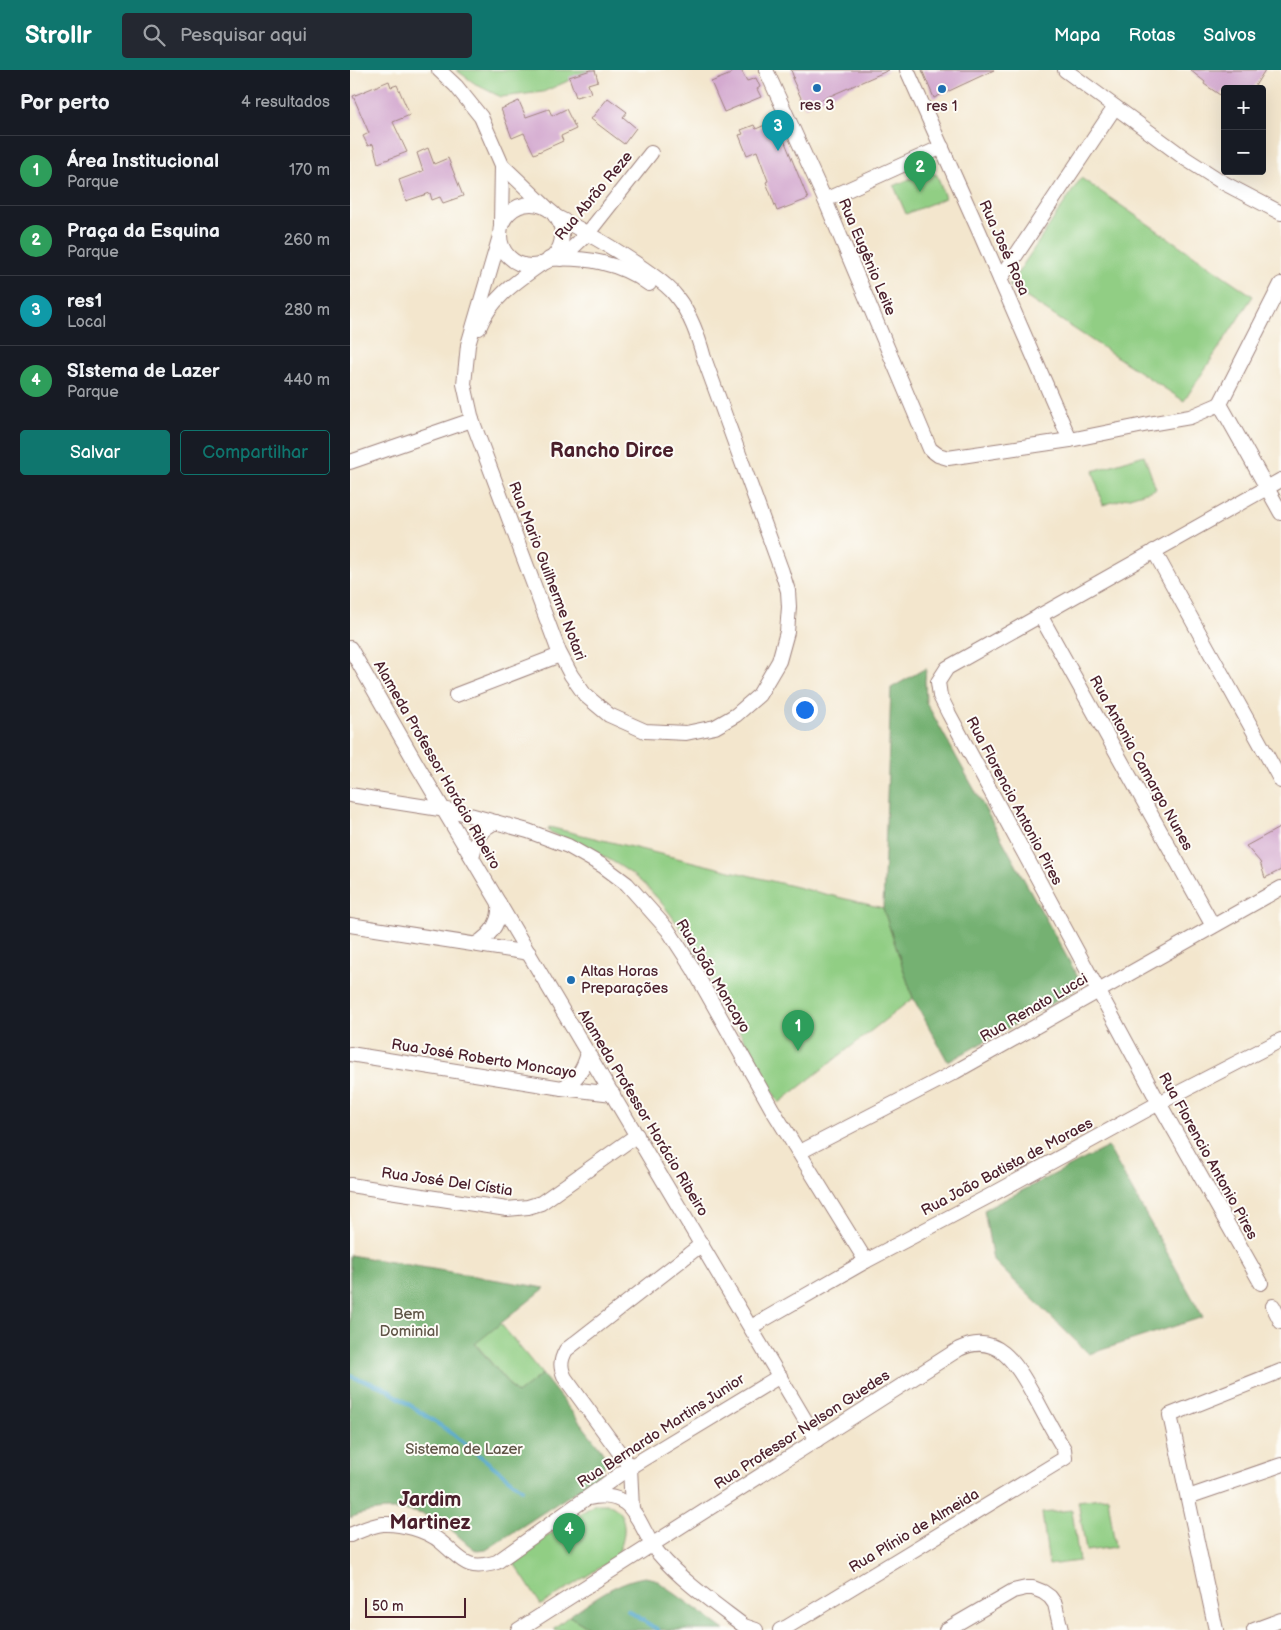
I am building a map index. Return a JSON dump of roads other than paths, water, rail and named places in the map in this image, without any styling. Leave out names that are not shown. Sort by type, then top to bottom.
[{"type":"street","name":"Rua Mario Guilherme Notari","points":[[439,70],[456,86],[481,117],[502,165],[552,213],[561,231],[561,239],[551,260],[497,298],[482,319],[472,347],[464,384]]},
{"type":"street","name":"Rua Eugênio Leite","points":[[766,70],[825,200],[930,449],[938,455],[948,458],[1070,440]]},
{"type":"street","name":"Rua José Rosa","points":[[907,70],[1070,440]]},
{"type":"street","points":[[1065,70],[1186,159],[1222,182],[1281,213]]},
{"type":"street","points":[[1000,280],[1115,107]]},
{"type":"street","points":[[825,200],[942,147]]},
{"type":"street","name":"Rua Abrão Reze","points":[[551,260],[588,233],[651,153]]},
{"type":"street","name":"Rua Mario Guilherme Notari","points":[[502,165],[500,232],[505,252],[518,263],[535,265],[551,260],[595,261],[637,275],[656,289],[671,304],[689,330],[704,358]]},
{"type":"street","name":"Rua Mario Guilherme Notari","points":[[528,204],[539,205],[588,233],[628,257],[664,284],[676,295],[688,313],[697,333],[704,358],[788,591],[790,607],[787,632],[779,662],[759,695],[736,715],[715,727],[686,733],[645,731],[610,714],[585,695],[560,655],[472,420],[464,384],[468,346],[503,220],[518,206],[528,204]]},
{"type":"street","points":[[1070,440],[1190,417],[1220,404],[1281,284]]},
{"type":"street","points":[[1220,404],[1281,513]]},
{"type":"street","points":[[350,462],[472,420]]},
{"type":"street","name":"Rua Florencio Antonio Pires","points":[[1261,1283],[1160,1103],[940,696],[938,682],[947,668],[1281,480]]},
{"type":"street","points":[[1154,551],[1281,781]]},
{"type":"street","name":"Rua Antonia Camargo Nunes","points":[[1040,615],[1213,926]]},
{"type":"street","name":"Alameda Professor Horácio Ribeiro","points":[[350,648],[499,904],[817,1440]]},
{"type":"street","points":[[456,695],[560,655]]},
{"type":"street","name":"Rua João Moncayo","points":[[350,795],[459,812],[496,822],[568,846],[603,866],[627,884],[668,930],[694,970],[772,1109],[866,1261]]},
{"type":"street","points":[[472,857],[480,832],[485,826],[496,822]]},
{"type":"street","name":"Rua Renato Lucci","points":[[800,1152],[955,1072],[1281,888]]},
{"type":"street","points":[[476,944],[486,938],[498,922],[500,914],[499,904]]},
{"type":"street","points":[[350,925],[529,953]]},
{"type":"street","name":"Rua João Batista de Moraes","points":[[751,1327],[866,1261],[1160,1103],[1279,1044]]},
{"type":"street","points":[[562,1088],[579,1075],[588,1053]]},
{"type":"street","name":"Rua José Roberto Moncayo","points":[[350,1054],[598,1094],[612,1094]]},
{"type":"street","name":"Rua José Del Cístia","points":[[350,1185],[507,1209],[528,1207],[541,1203],[637,1134]]},
{"type":"street","points":[[632,1509],[630,1467],[565,1378],[561,1370],[562,1359],[566,1350],[702,1244]]},
{"type":"street","points":[[1273,1306],[1281,1322]]},
{"type":"street","name":"Rua Professor Nelson Guedes","points":[[518,1630],[967,1345],[982,1343],[1002,1350],[1010,1359],[1022,1374],[1064,1449],[1065,1458]]},
{"type":"street","points":[[1216,1630],[1170,1415],[1281,1371]]},
{"type":"street","name":"Rua Bernardo Martins Junior","points":[[350,1535],[383,1524],[415,1529],[440,1541],[455,1556],[469,1564],[484,1566],[497,1562],[630,1467],[780,1376]]},
{"type":"street","name":"Rua Plínio de Almeida","points":[[780,1630],[1065,1458]]},
{"type":"street","points":[[1188,1497],[1281,1465]]},
{"type":"street","points":[[583,1500],[603,1496],[624,1502],[632,1509],[651,1546],[675,1573],[744,1626],[756,1630]]},
{"type":"street","points":[[946,1630],[1013,1591],[1026,1588],[1038,1590],[1050,1597],[1055,1604],[1061,1630]]},
{"type":"street","points":[[1254,1630],[1281,1620]]},
{"type":"waterway","points":[[350,1376],[383,1387],[450,1432],[522,1489]]},
{"type":"waterway","points":[[627,1610],[658,1630]]},
{"type":"place","name":"res 3","points":[[817,88]]},
{"type":"place","name":"res 1","points":[[942,89]]},
{"type":"place","name":"res1","points":[[778,151]]},
{"type":"place","name":"Praça da Esquina","points":[[920,192]]},
{"type":"place","name":"Altas Horas Preparações","points":[[571,980]]},
{"type":"place","name":"Área Institucional","points":[[798,1051]]},
{"type":"place","name":"SIstema de Lazer","points":[[569,1554]]},
{"type":"district","name":"Rancho Dirce","points":[[612,451]]},
{"type":"district","name":"Jardim Martinez","points":[[430,1512]]},
{"type":"park label","name":"Bem Dominial","points":[[409,1322]]},
{"type":"park label","name":"Sistema de Lazer","points":[[464,1449]]}]
